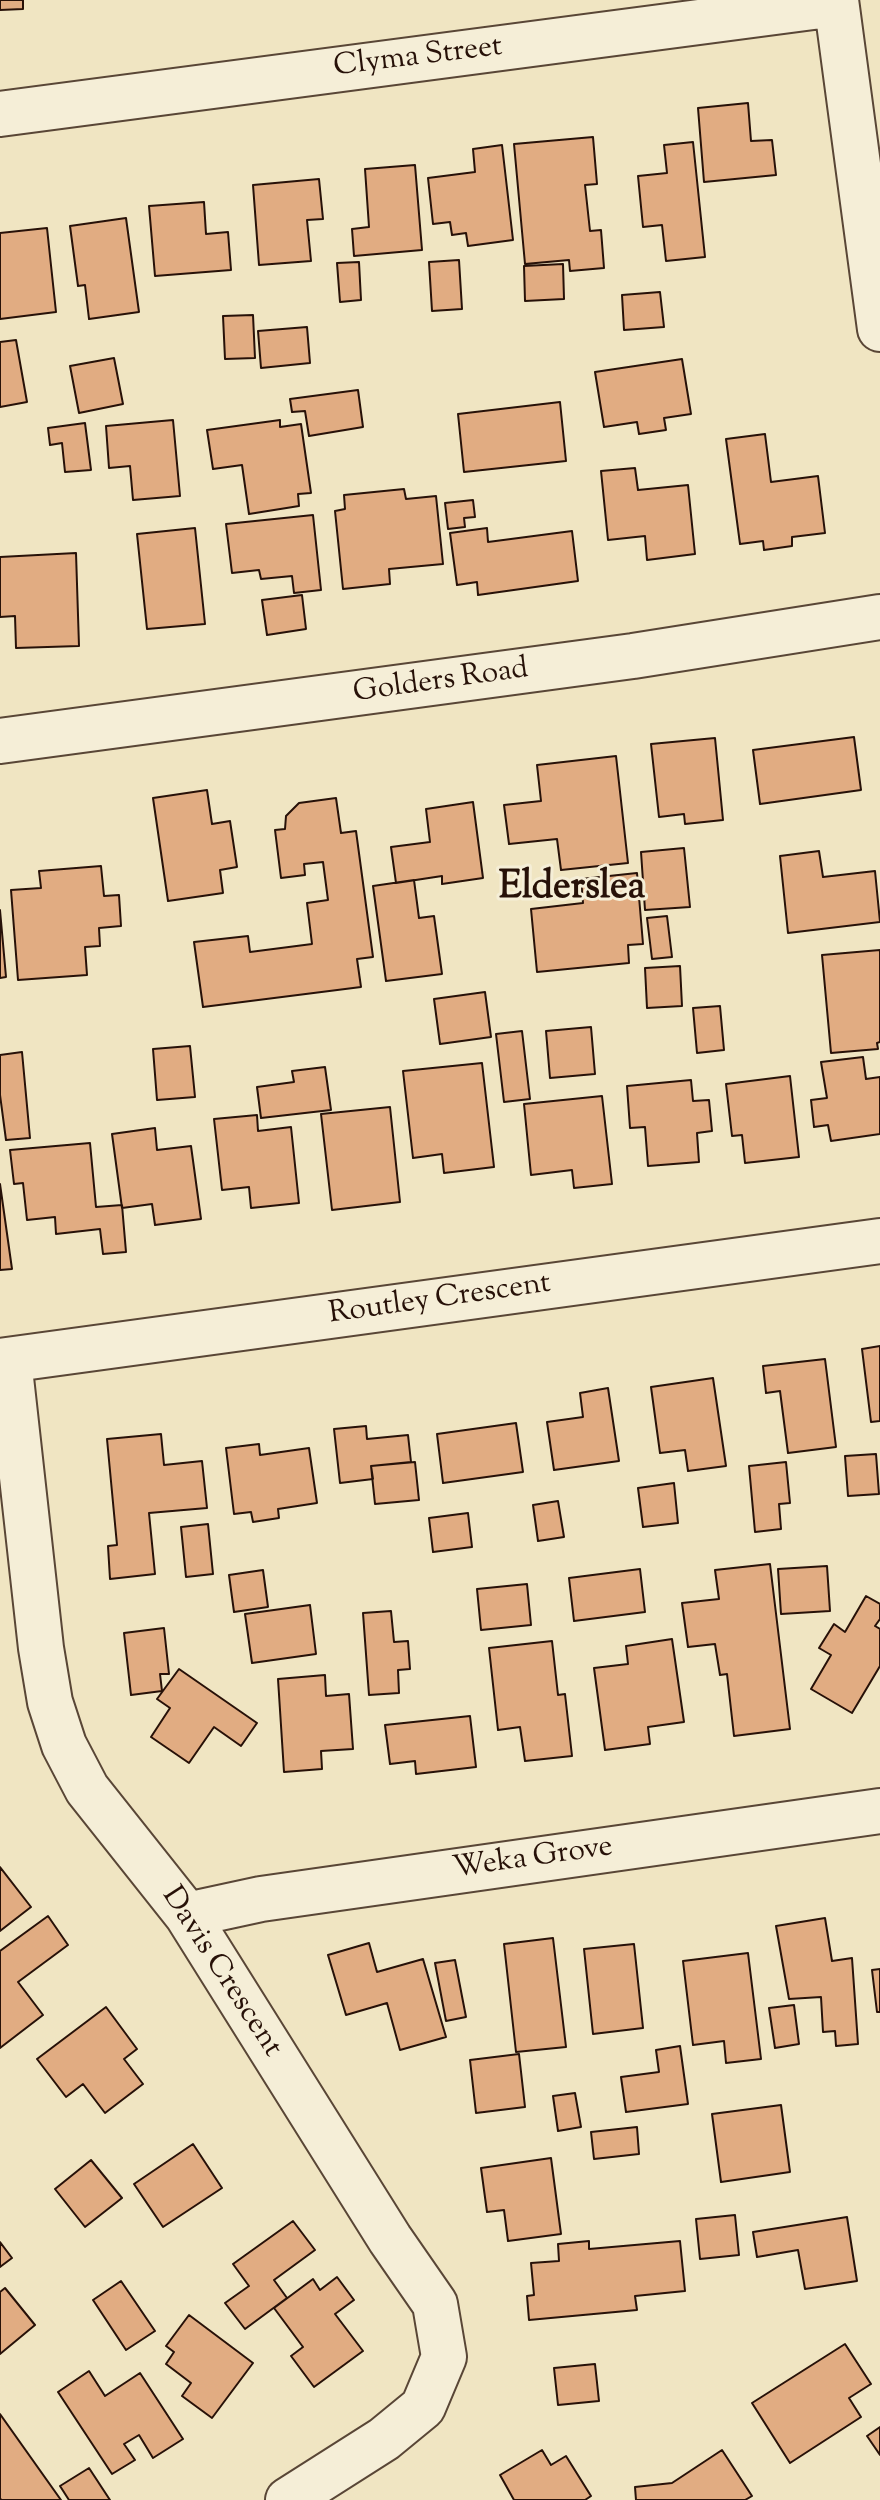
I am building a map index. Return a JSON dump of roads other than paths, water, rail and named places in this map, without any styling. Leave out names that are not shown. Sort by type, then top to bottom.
[{"type":"street","name":"Clyma Street","points":[[0,114],[836,2]]},
{"type":"street","points":[[836,2],[880,329]]},
{"type":"street","name":"Golders Road","points":[[0,741],[602,661],[880,617]]},
{"type":"street","name":"Routley Crescent","points":[[4,1361],[880,1241]]},
{"type":"street","name":"Davis Crescent","points":[[4,1361],[41,1648],[50,1702],[64,1745],[87,1789],[187,1915],[390,2239],[435,2304],[444,2357],[423,2407],[384,2439],[288,2500]]},
{"type":"street","name":"Weka Grove","points":[[187,1915],[261,1899],[880,1811]]},
{"type":"district","name":"Elderslea","points":[[572,891]]}]
